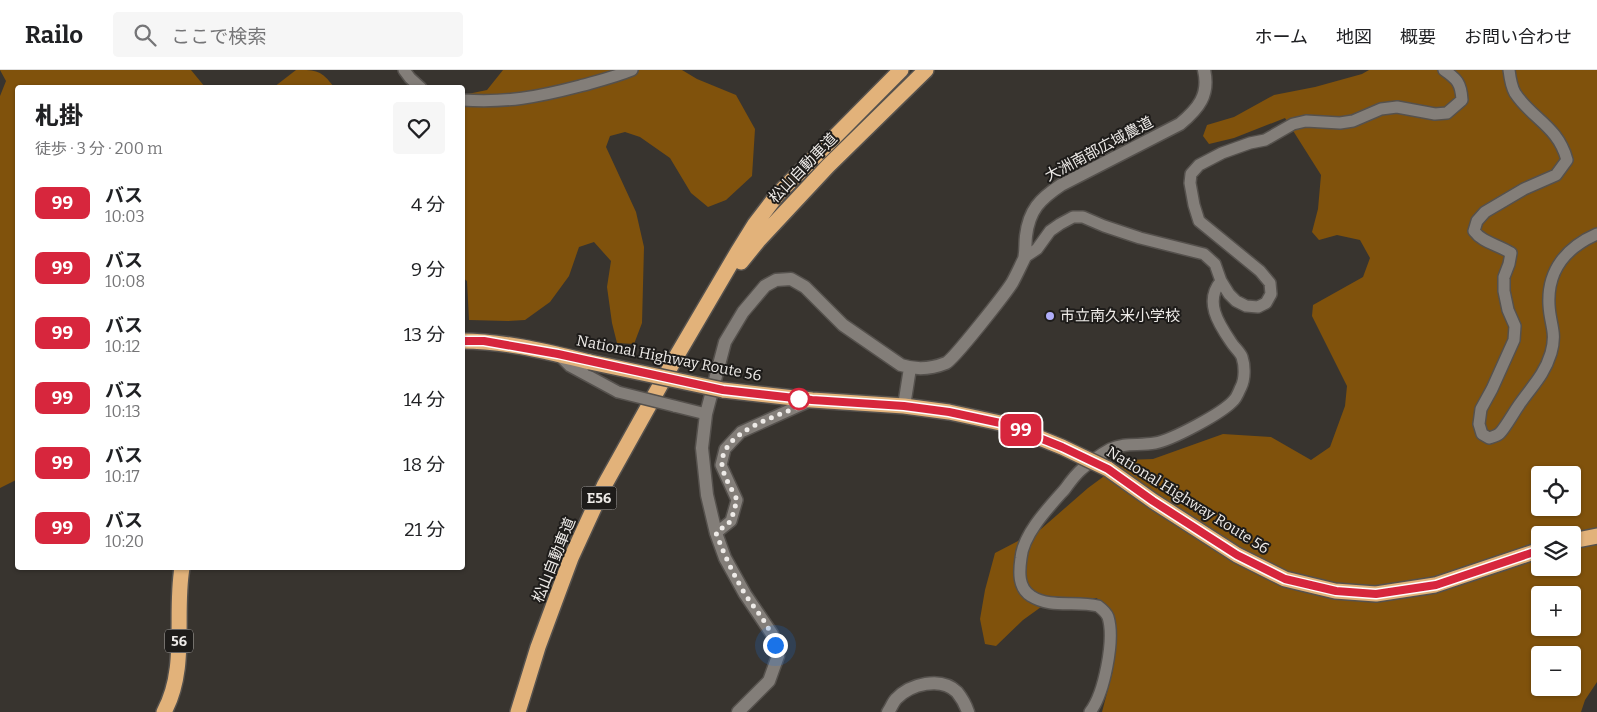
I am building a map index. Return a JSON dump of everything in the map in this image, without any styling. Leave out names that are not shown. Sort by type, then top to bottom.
[{"type":"highway","name":"松山自動車道","points":[[518,712],[538,647],[571,558],[600,495],[671,365],[755,224],[778,194],[901,70]]},
{"type":"highway","name":"松山自動車道","points":[[712,298],[758,241],[783,214],[867,127],[926,70]]},
{"type":"highway","name":"National Highway Route 56","points":[[465,341],[484,341],[558,354],[723,390],[812,400],[904,406],[949,412],[1005,424],[1062,447],[1108,469],[1153,501],[1237,555],[1285,579],[1336,591],[1376,594],[1436,585],[1531,553]]},
{"type":"highway","points":[[1581,539],[1597,536]]},
{"type":"highway","name":"56","points":[[164,712],[169,702],[176,675],[182,570]]},
{"type":"street","points":[[404,70],[418,85]]},
{"type":"street","points":[[465,100],[483,102],[520,100],[592,83],[632,70]]},
{"type":"street","name":"大洲南部広域農道","points":[[910,368],[931,368],[948,362],[1011,284],[1025,257],[1026,234],[1030,214],[1044,196],[1061,185],[1180,124],[1195,111],[1204,95],[1206,78],[1204,70]]},
{"type":"street","points":[[1025,257],[1037,249],[1050,231],[1060,224],[1073,217],[1084,217],[1131,235],[1204,254],[1215,264],[1221,281],[1236,301],[1246,306],[1258,307],[1266,303],[1271,294],[1270,282],[1260,271],[1199,220],[1190,184],[1191,174],[1199,165],[1222,152],[1265,140],[1293,124],[1306,121],[1340,123],[1353,121],[1381,109],[1397,108],[1435,114],[1447,113],[1462,100],[1461,90],[1456,78],[1444,70]]},
{"type":"street","points":[[1510,70],[1511,84],[1515,92],[1554,132],[1564,146],[1567,160],[1556,175],[1524,188],[1485,212],[1477,221],[1474,231],[1480,239],[1511,253],[1504,277],[1504,291],[1508,310],[1515,326],[1514,340],[1481,409],[1479,424],[1482,434],[1490,438],[1500,434],[1525,395],[1543,374],[1551,353],[1555,334],[1549,304],[1551,280],[1557,266],[1581,241],[1597,234]]},
{"type":"street","points":[[738,712],[769,681],[778,656],[772,634],[745,594],[725,558],[716,533],[707,496],[702,448],[706,414],[725,342],[743,312],[765,286],[776,280],[791,279],[805,287],[843,325],[882,353],[901,365],[910,368],[904,406]]},
{"type":"street","points":[[1090,712],[1099,698],[1107,660],[1110,641],[1108,619],[1103,609],[1098,606],[1056,604],[1045,602],[1030,595],[1021,582],[1019,572],[1021,552],[1031,532],[1044,513],[1082,468],[1110,449],[1125,444],[1153,444],[1170,440],[1219,412],[1235,400],[1244,381],[1244,368],[1242,357],[1223,330],[1214,312],[1213,298],[1215,288],[1221,281]]},
{"type":"street","points":[[558,354],[570,366],[618,392],[706,414]]},
{"type":"street","points":[[716,533],[731,521],[737,500],[721,465],[725,449],[741,432],[812,400]]},
{"type":"street","points":[[888,712],[895,700],[904,692],[918,686],[933,683],[945,684],[957,692],[968,712]]},
{"type":"shaded area","points":[[0,70],[191,70],[203,85],[15,85],[15,480],[0,488],[0,96],[6,81]]},
{"type":"shaded area","points":[[296,70],[309,70],[322,74],[332,85],[277,85]]},
{"type":"shaded area","points":[[503,70],[682,70],[697,79],[736,95],[755,129],[752,176],[726,200],[708,207],[691,193],[670,158],[640,137],[625,132],[610,136],[606,147],[636,212],[644,247],[642,323],[634,344],[617,343],[607,287],[611,261],[594,242],[579,247],[569,276],[550,302],[525,320],[469,320],[467,281],[465,280],[465,95],[487,90]]},
{"type":"shaded area","points":[[1369,70],[1597,70],[1597,682],[1585,700],[1581,712],[1102,712],[1113,670],[1107,625],[1097,598],[1048,602],[1023,620],[996,646],[985,644],[980,619],[985,590],[995,553],[1041,529],[1088,488],[1126,460],[1153,459],[1223,434],[1271,437],[1311,460],[1330,447],[1345,406],[1347,386],[1312,316],[1313,305],[1363,277],[1370,258],[1360,240],[1337,235],[1319,240],[1312,232],[1318,209],[1321,175],[1285,118],[1234,138],[1209,144],[1203,136],[1207,125],[1234,117],[1274,95],[1315,87],[1362,74]]},
{"type":"bus line","name":"99","points":[[465,341],[484,341],[558,354],[723,390],[812,400],[904,406],[949,412],[1005,424],[1062,447],[1108,469],[1153,501],[1237,555],[1285,579],[1336,591],[1376,594],[1436,585],[1531,553]]},
{"type":"place","name":"市立南久米小学校","points":[[1050,316]]},
{"type":"route","points":[[775,645],[772,634],[745,594],[725,558],[716,533],[731,521],[737,500],[721,465],[725,449],[741,432],[801,406],[799,399]]}]
